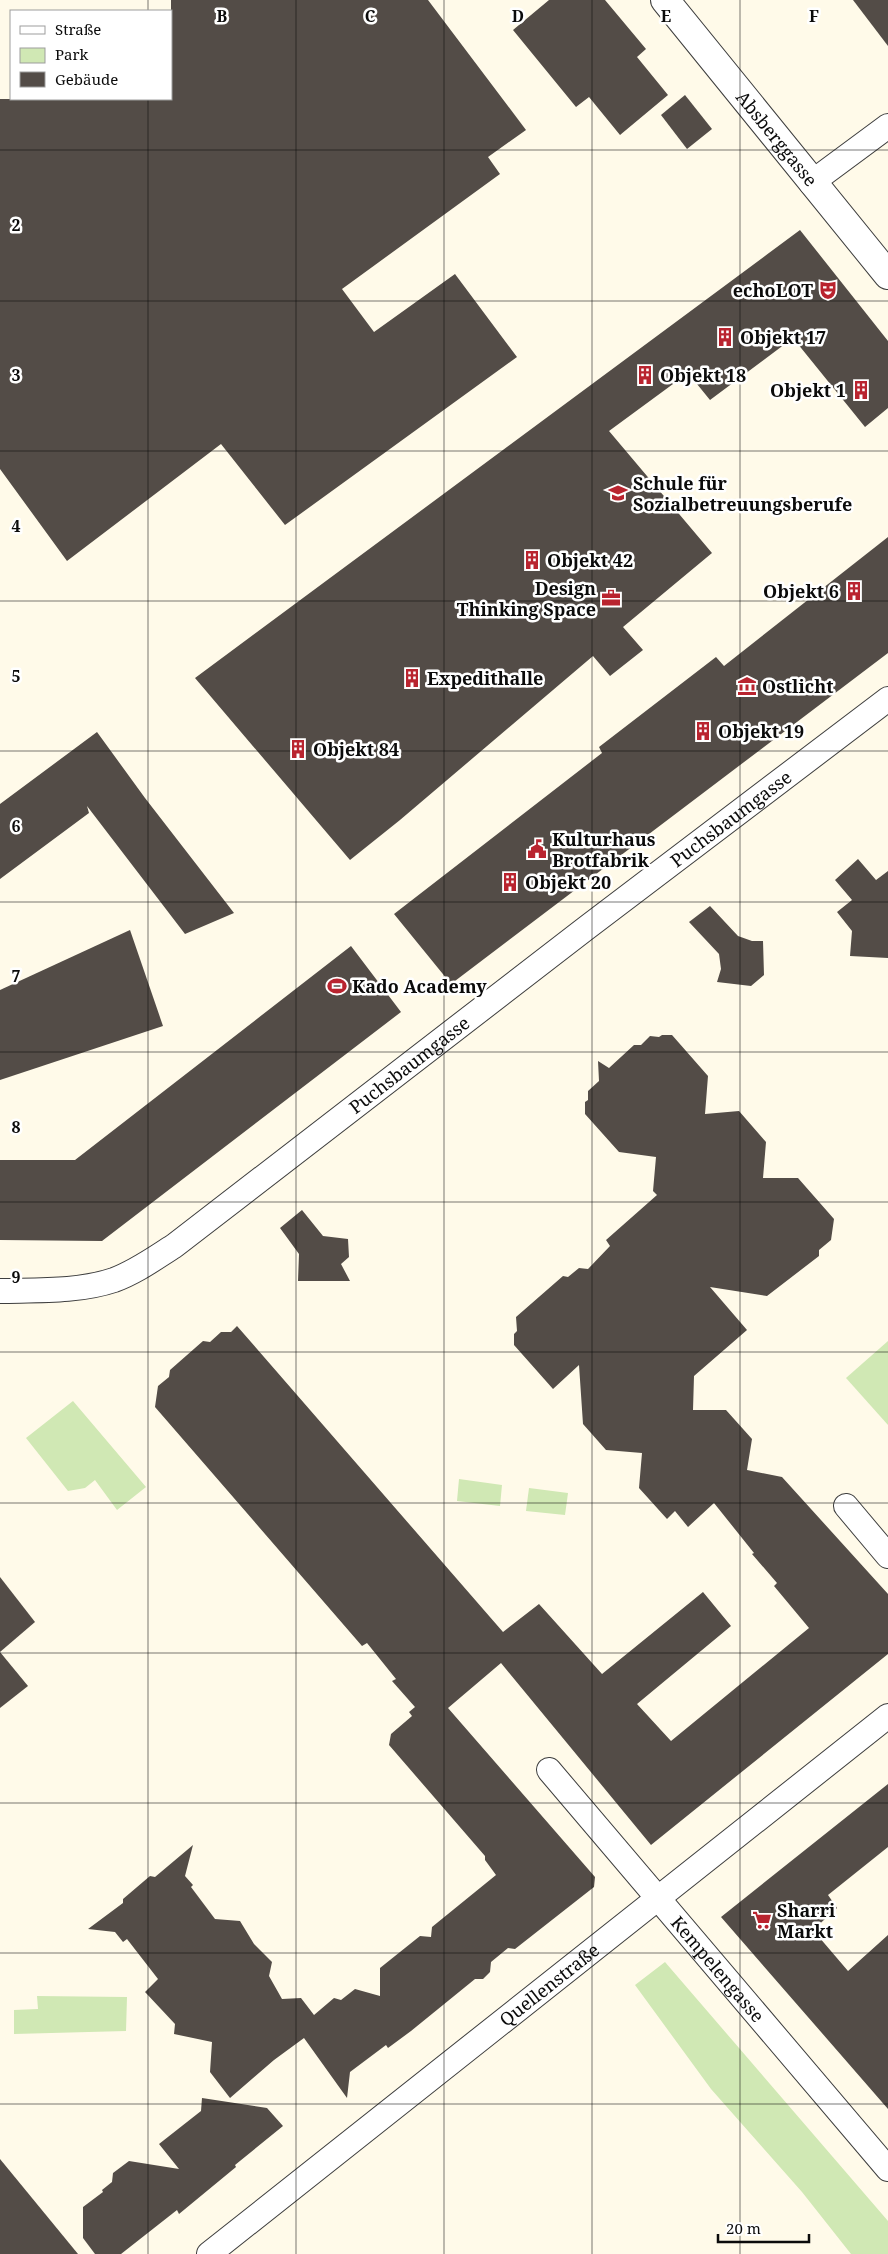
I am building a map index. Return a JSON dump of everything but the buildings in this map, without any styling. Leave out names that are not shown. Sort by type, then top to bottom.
[{"type":"street","name":"Absberggasse","points":[[665,0],[888,275]]},
{"type":"street","points":[[811,182],[888,126]]},
{"type":"street","name":"Puchsbaumgasse","points":[[0,1291],[80,1288],[115,1280],[168,1250],[888,699]]},
{"type":"street","points":[[846,1506],[888,1556]]},
{"type":"street","name":"Quellenstraße","points":[[209,2254],[888,1716]]},
{"type":"street","name":"Kempelengasse","points":[[549,1770],[888,2169]]},
{"type":"green space","points":[[888,1341],[888,1425],[846,1378]]},
{"type":"green space","points":[[73,1401],[146,1487],[117,1510],[95,1480],[85,1488],[68,1491],[26,1438]]},
{"type":"green space","points":[[459,1479],[502,1485],[500,1506],[457,1501]]},
{"type":"green space","points":[[529,1488],[568,1493],[565,1515],[526,1511]]},
{"type":"green space","points":[[665,1962],[888,2221],[888,2254],[851,2254],[802,2192],[711,2089],[635,1985]]},
{"type":"green space","points":[[37,1996],[127,1997],[126,2031],[14,2034],[14,2010],[38,2009]]},
{"type":"place","name":"echoLOT","points":[[828,290]]},
{"type":"place","name":"Objekt 17","points":[[725,337]]},
{"type":"place","name":"Objekt 18","points":[[645,375]]},
{"type":"place","name":"Objekt 1","points":[[861,390]]},
{"type":"place","name":"Schule für Sozialbetreuungsberufe","points":[[618,493]]},
{"type":"place","name":"Objekt 42","points":[[532,560]]},
{"type":"place","name":"Objekt 6","points":[[854,591]]},
{"type":"place","name":"Design Thinking Space","points":[[611,598]]},
{"type":"place","name":"Expedithalle","points":[[412,678]]},
{"type":"place","name":"Ostlicht","points":[[747,686]]},
{"type":"place","name":"Objekt 19","points":[[703,731]]},
{"type":"place","name":"Objekt 84","points":[[298,749]]},
{"type":"place","name":"Kulturhaus Brotfabrik","points":[[537,849]]},
{"type":"place","name":"Objekt 20","points":[[510,882]]},
{"type":"place","name":"Kado Academy","points":[[337,986]]},
{"type":"place","name":"Sharri Markt","points":[[762,1920]]}]
